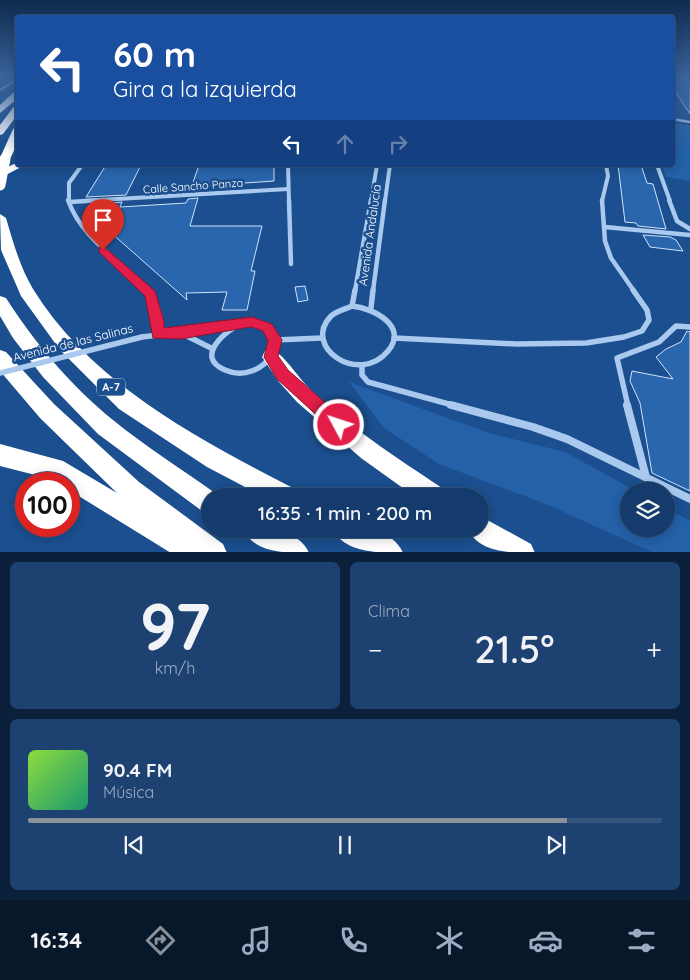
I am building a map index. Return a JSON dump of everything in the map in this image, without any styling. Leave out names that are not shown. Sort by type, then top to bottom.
[{"type":"highway","points":[[0,132],[15,111]]},
{"type":"highway","points":[[0,185],[5,159],[15,136]]},
{"type":"highway","points":[[0,175],[16,167]]},
{"type":"highway","name":"A-7","points":[[0,218],[8,250],[27,292],[66,345],[126,402],[215,459],[270,488]]},
{"type":"highway","name":"A-7","points":[[0,302],[19,333],[50,371],[105,427],[201,496]]},
{"type":"highway","points":[[273,349],[282,374],[312,403],[379,459],[422,488]]},
{"type":"highway","points":[[0,358],[47,411],[131,490],[214,552]]},
{"type":"highway","points":[[0,455],[55,469],[196,552]]},
{"type":"highway","points":[[489,533],[522,552]]},
{"type":"highway","points":[[271,538],[296,552]]},
{"type":"highway","points":[[363,538],[390,552]]},
{"type":"street","points":[[675,120],[690,122]]},
{"type":"street","points":[[80,167],[71,179],[68,190],[69,202],[77,219],[92,239],[151,294],[158,321],[158,334]]},
{"type":"street","points":[[288,167],[291,264]]},
{"type":"street","name":"Avenida Andalucía","points":[[352,306],[377,167]]},
{"type":"street","name":"Avenida Andalucía","points":[[371,308],[390,167]]},
{"type":"street","points":[[394,338],[516,344],[586,343],[624,337],[642,331],[649,320],[647,310],[611,258],[604,241],[605,226],[601,210],[602,195],[608,176],[606,167]]},
{"type":"street","points":[[658,167],[677,221],[690,229]]},
{"type":"street","name":"Calle Sancho Panza","points":[[69,202],[288,188]]},
{"type":"street","points":[[605,226],[690,235]]},
{"type":"street","points":[[352,306],[371,308],[388,320],[393,329],[394,338],[391,348],[384,356],[362,365],[348,365],[339,361],[330,354],[322,338],[322,329],[333,313],[352,306]]},
{"type":"street","points":[[273,349],[268,328],[252,322],[235,325],[220,335],[213,349],[213,358],[217,366],[234,374],[255,370],[273,349],[322,338]]},
{"type":"street","name":"Avenida de las Salinas","points":[[0,373],[142,337],[235,325]]},
{"type":"street","points":[[646,477],[617,358],[624,353],[646,347],[664,338],[672,328],[678,325],[690,327]]},
{"type":"street","name":"Avenida de las Salinas","points":[[181,333],[213,349]]},
{"type":"street","points":[[362,365],[362,375],[368,382],[533,427],[566,439],[690,499]]},
{"type":"shaded area","points":[[675,123],[690,125],[690,181],[666,177],[663,167],[675,167]]},
{"type":"shaded area","points":[[349,382],[489,433],[565,452],[620,482],[620,537],[675,537],[675,513],[690,521],[690,552],[652,552],[546,504],[439,464],[384,428]]},
{"type":"building","points":[[682,102],[690,102],[690,114]]},
{"type":"building","points":[[105,167],[140,167],[126,195],[86,197]]},
{"type":"building","points":[[198,167],[274,167],[274,181],[201,186],[200,190],[190,191]]},
{"type":"building","points":[[618,167],[642,167],[647,183],[653,184],[666,229],[638,226],[636,223],[625,222]]},
{"type":"building","points":[[198,198],[190,226],[262,226],[251,271],[255,271],[247,310],[222,310],[227,292],[186,293],[187,300],[109,231],[90,205],[122,202],[120,207],[186,203],[188,199]]},
{"type":"building","points":[[643,235],[670,237],[676,240],[683,251],[650,247]]},
{"type":"building","points":[[305,286],[308,300],[298,302],[295,287]]},
{"type":"building","points":[[687,331],[690,332],[690,491],[675,484],[675,482],[652,473],[640,403],[630,381],[632,371],[673,379],[656,357],[666,349],[681,342]]},
{"type":"route","points":[[103,250],[151,294],[158,321],[158,334],[181,333],[244,322],[261,324],[268,328],[273,333],[275,340],[271,357],[282,374],[312,403],[339,425]]}]
